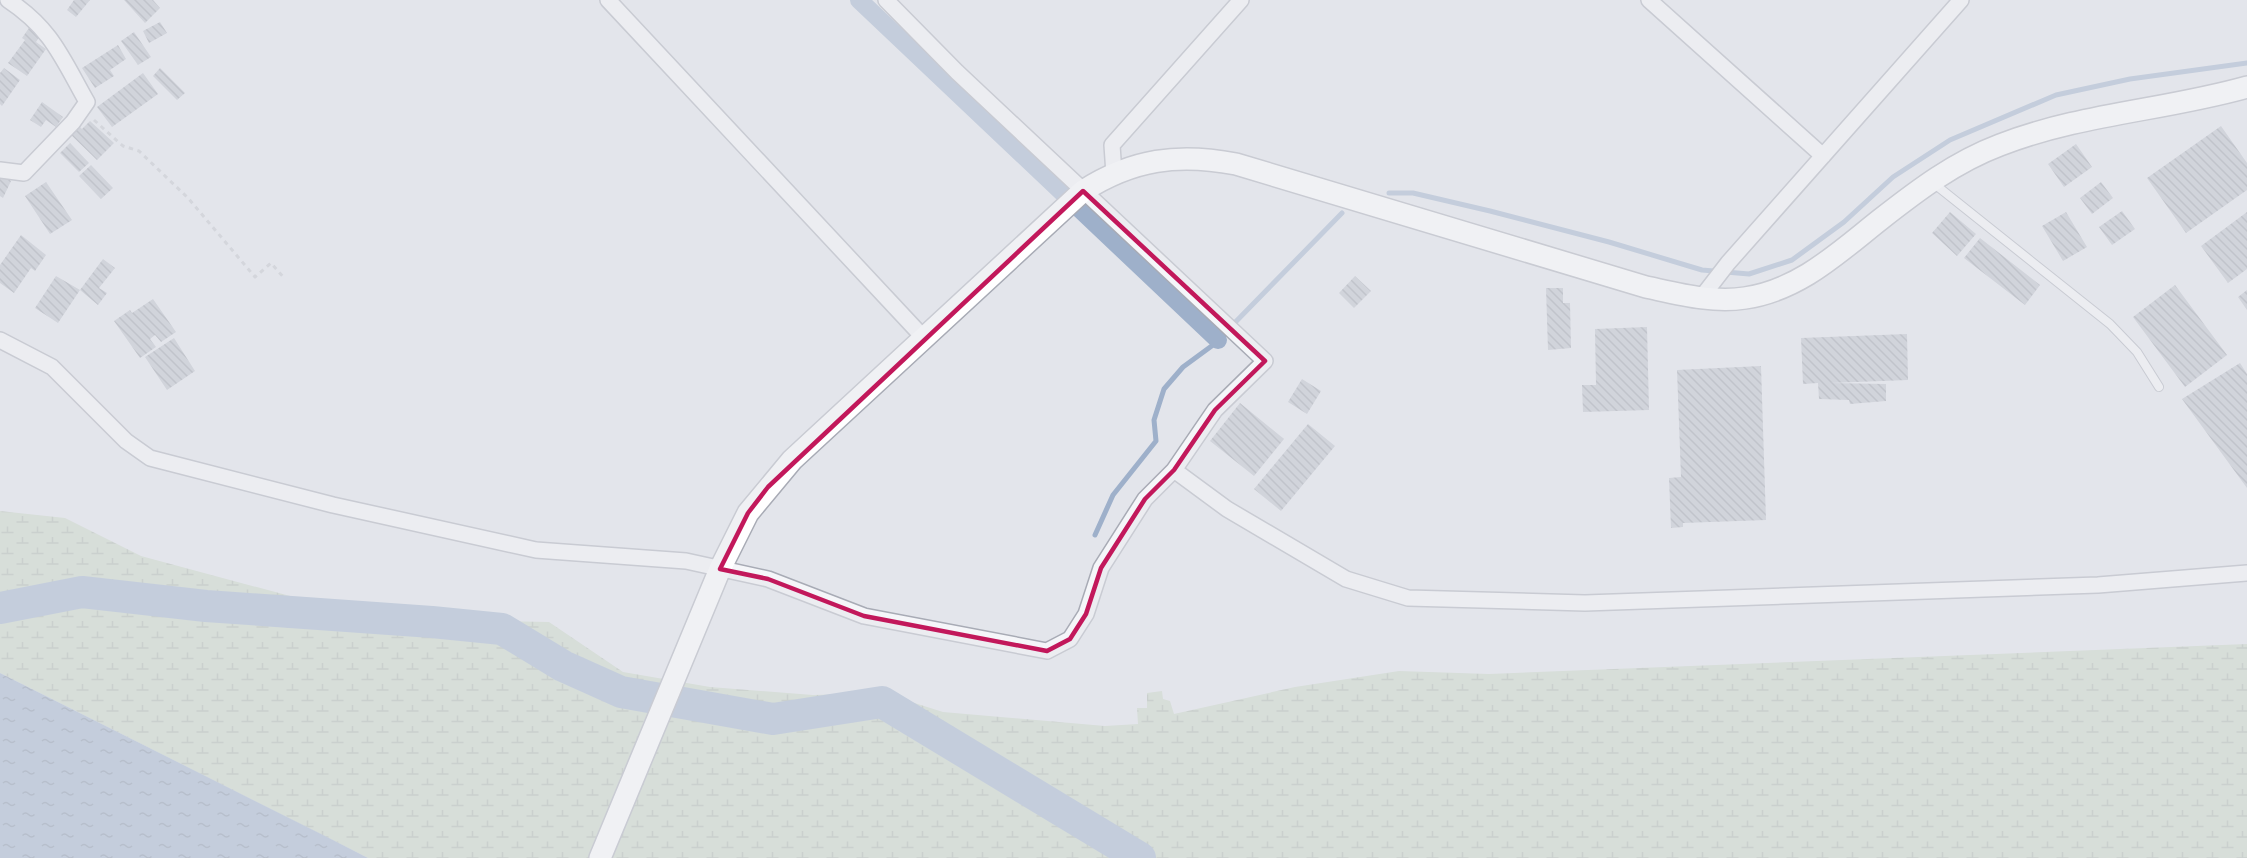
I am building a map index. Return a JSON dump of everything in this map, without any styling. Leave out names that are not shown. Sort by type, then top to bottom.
[{"type":"street","points":[[0,170],[24,173],[73,122],[87,102],[57,46],[31,15],[8,0]]},
{"type":"street","points":[[608,0],[923,337]]},
{"type":"street","points":[[0,340],[52,367],[126,441],[150,458],[333,505],[536,550],[686,561],[768,579],[864,616],[1047,651],[1070,639],[1086,614],[1101,568],[1145,499],[1174,470],[1215,410],[1265,361],[1083,191],[886,0]]},
{"type":"street","points":[[1114,174],[1112,146],[1241,0]]},
{"type":"street","points":[[1649,0],[1822,156]]},
{"type":"street","points":[[1701,298],[1728,263],[1961,0]]},
{"type":"street","points":[[600,858],[720,569],[747,513],[792,460],[923,337],[1083,191],[1114,174],[1134,165],[1175,159],[1194,158],[1236,164],[1646,287],[1701,298],[1746,298],[1800,280],[1931,182],[1976,155],[2031,134],[2247,87]]},
{"type":"street","points":[[1174,470],[1227,509],[1346,579],[1408,598],[1585,603],[2098,585],[2247,573]]},
{"type":"lane","points":[[1931,182],[2110,324],[2137,352],[2160,387]]},
{"type":"path","points":[[82,109],[123,146],[139,151],[188,198],[255,277],[271,263],[285,279]]},
{"type":"highlighted area","points":[[1083,191],[1265,361],[1215,410],[1174,470],[1145,499],[1101,568],[1086,614],[1070,639],[1047,651],[864,616],[768,579],[720,569],[748,513],[768,487]]},
{"type":"green space","points":[[0,511],[65,518],[141,556],[316,603],[489,621],[549,622],[623,672],[710,687],[813,695],[883,693],[943,712],[1105,726],[1138,724],[1137,708],[1147,708],[1147,693],[1162,691],[1163,699],[1170,701],[1174,714],[1295,687],[1399,671],[1489,674],[2247,644],[2247,858],[368,858],[0,673]]},
{"type":"water","points":[[0,673],[327,837],[368,858],[0,858]]},
{"type":"building","points":[[74,0],[90,0],[76,17],[67,10]]},
{"type":"building","points":[[124,0],[153,0],[160,8],[145,23]]},
{"type":"building","points":[[160,22],[167,33],[149,43],[143,31]]},
{"type":"building","points":[[31,25],[42,33],[36,42],[46,49],[27,76],[8,63],[25,40],[22,38]]},
{"type":"building","points":[[134,32],[151,57],[138,65],[121,41]]},
{"type":"building","points":[[118,45],[126,59],[110,70],[114,76],[95,88],[82,68]]},
{"type":"building","points":[[4,68],[20,80],[2,106],[0,104],[0,73]]},
{"type":"building","points":[[160,68],[185,93],[177,100],[153,76]]},
{"type":"building","points":[[143,73],[158,94],[112,127],[97,107]]},
{"type":"building","points":[[42,102],[63,117],[56,127],[46,120],[41,127],[30,120]]},
{"type":"building","points":[[90,121],[114,143],[97,160],[69,133],[77,124],[82,129]]},
{"type":"building","points":[[2221,126],[2247,163],[2247,190],[2186,233],[2147,178]]},
{"type":"building","points":[[70,143],[89,163],[79,172],[60,153]]},
{"type":"building","points":[[2076,144],[2092,167],[2064,187],[2048,164]]},
{"type":"building","points":[[91,165],[113,188],[101,199],[79,176]]},
{"type":"building","points":[[0,173],[11,181],[3,198],[0,196]]},
{"type":"building","points":[[46,182],[72,220],[50,234],[25,196]]},
{"type":"building","points":[[2101,182],[2113,198],[2092,214],[2080,198]]},
{"type":"building","points":[[2122,211],[2135,229],[2112,245],[2099,227]]},
{"type":"building","points":[[1950,212],[1976,234],[1957,256],[1932,233]]},
{"type":"building","points":[[2066,212],[2087,247],[2063,261],[2042,226]]},
{"type":"building","points":[[2247,212],[2247,269],[2228,283],[2201,246]]},
{"type":"building","points":[[21,235],[46,255],[35,271],[31,268],[14,293],[0,283],[0,265]]},
{"type":"building","points":[[1980,238],[2040,285],[2025,305],[1964,258]]},
{"type":"building","points":[[103,259],[115,268],[99,288],[107,293],[98,305],[80,290]]},
{"type":"building","points":[[56,276],[80,290],[58,323],[35,308]]},
{"type":"building","points":[[1355,276],[1371,291],[1354,308],[1339,293]]},
{"type":"building","points":[[2175,285],[2227,355],[2185,387],[2133,317]]},
{"type":"building","points":[[1546,288],[1563,288],[1563,303],[1570,303],[1571,348],[1548,350]]},
{"type":"building","points":[[2247,290],[2247,310],[2238,297]]},
{"type":"building","points":[[153,299],[176,332],[161,342],[155,335],[150,339],[156,347],[140,358],[114,321],[130,310],[132,313]]},
{"type":"building","points":[[1647,327],[1649,410],[1583,412],[1582,385],[1596,385],[1595,329]]},
{"type":"building","points":[[1907,334],[1908,380],[1830,383],[1886,384],[1886,401],[1850,404],[1849,400],[1819,399],[1818,383],[1803,384],[1801,338]]},
{"type":"building","points":[[174,338],[195,371],[167,390],[145,357]]},
{"type":"building","points":[[2240,363],[2247,374],[2247,488],[2182,399]]},
{"type":"building","points":[[1761,366],[1766,520],[1683,523],[1683,527],[1671,528],[1669,478],[1681,477],[1677,370]]},
{"type":"building","points":[[1302,379],[1321,391],[1307,414],[1288,402]]},
{"type":"building","points":[[1240,403],[1284,439],[1254,476],[1210,441]]},
{"type":"building","points":[[1308,424],[1335,446],[1281,511],[1254,489]]},
{"type":"waterway","points":[[859,0],[1218,340]]},
{"type":"waterway","points":[[1389,193],[1413,193],[1490,211],[1609,242],[1702,270],[1749,274],[1792,260],[1844,222],[1893,177],[1950,140],[2056,95],[2130,79],[2247,63]]},
{"type":"waterway","points":[[1095,535],[1113,495],[1156,441],[1154,420],[1164,389],[1183,367],[1213,345],[1342,213]]},
{"type":"waterway","points":[[0,608],[82,592],[206,606],[502,629],[563,666],[621,692],[773,719],[882,702],[1140,858]]}]
